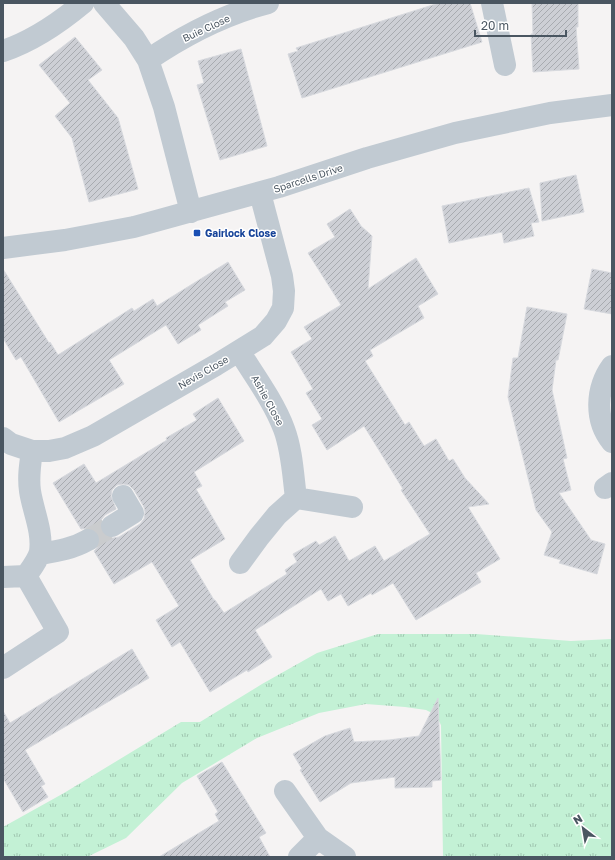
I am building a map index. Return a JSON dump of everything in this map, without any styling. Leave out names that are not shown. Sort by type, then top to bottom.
[{"type":"street","points":[[3,51],[34,38],[83,3]]},
{"type":"street","points":[[104,3],[134,38],[148,60],[164,107],[191,212]]},
{"type":"street","name":"Buie Close","points":[[148,60],[164,49],[198,31],[254,7],[268,3]]},
{"type":"street","points":[[492,3],[504,65]]},
{"type":"street","name":"Sparcells Drive","points":[[3,248],[103,234],[134,227],[260,193],[367,158],[455,133],[550,113],[612,105]]},
{"type":"street","name":"Nevis Close","points":[[3,438],[11,444],[32,451],[49,451],[65,448],[93,436],[263,336],[276,321],[283,308],[284,291],[282,276],[260,193]]},
{"type":"street","name":"Ashie Close","points":[[239,351],[284,428],[288,444],[296,498]]},
{"type":"street","points":[[612,366],[607,372],[599,398],[602,424],[607,436],[612,442]]},
{"type":"street","points":[[26,576],[40,554],[41,545],[39,528],[28,479],[32,451]]},
{"type":"street","points":[[112,526],[133,513],[123,496]]},
{"type":"street","points":[[240,563],[278,515],[296,498],[352,507]]},
{"type":"street","points":[[40,554],[76,547],[88,540]]},
{"type":"street","points":[[3,577],[26,576]]},
{"type":"street","points":[[3,668],[58,632],[26,576]]},
{"type":"street","points":[[285,792],[318,838],[345,857]]},
{"type":"street","points":[[299,857],[318,838]]},
{"type":"green space","points":[[378,634],[476,634],[571,641],[612,639],[612,857],[443,857],[441,725],[436,715],[426,710],[366,704],[319,713],[257,738],[182,783],[126,838],[87,857],[3,857],[3,827],[64,793],[181,722],[200,722],[262,684],[317,653]]},
{"type":"building","points":[[439,3],[470,3],[482,42],[302,98],[288,54],[298,51],[296,48]]},
{"type":"building","points":[[532,3],[578,3],[578,27],[576,27],[579,69],[533,72],[531,34],[533,34]]},
{"type":"building","points":[[75,37],[102,70],[88,80],[118,118],[138,189],[89,202],[72,138],[55,116],[70,103],[39,65]]},
{"type":"building","points":[[241,49],[267,146],[220,160],[197,85],[204,83],[198,61]]},
{"type":"building","points":[[576,175],[584,212],[542,221],[540,183]]},
{"type":"building","points":[[529,188],[539,222],[531,223],[534,236],[504,243],[502,232],[449,243],[442,206]]},
{"type":"building","points":[[350,209],[361,226],[372,236],[368,289],[416,258],[438,294],[418,306],[424,318],[370,350],[373,356],[365,361],[405,425],[409,422],[424,446],[436,439],[449,461],[453,459],[465,478],[489,504],[468,507],[500,559],[476,573],[481,582],[416,620],[393,583],[348,606],[341,594],[328,601],[321,589],[255,630],[272,657],[248,672],[247,670],[210,692],[180,642],[172,647],[156,620],[179,606],[152,562],[114,584],[94,551],[99,546],[99,534],[94,529],[81,529],[53,483],[84,464],[96,483],[197,420],[193,414],[218,398],[244,441],[194,472],[202,486],[196,489],[225,539],[190,560],[214,600],[224,613],[287,574],[285,570],[297,562],[293,554],[316,541],[319,545],[335,536],[349,561],[375,546],[384,561],[430,534],[401,490],[403,489],[364,426],[327,450],[312,425],[322,419],[306,393],[313,389],[291,352],[312,339],[304,327],[341,305],[308,253],[335,237],[327,224]],"holes":[[[117,485],[129,485],[134,490],[144,507],[144,519],[140,524],[119,537],[106,537],[101,532],[100,527],[101,520],[105,515],[116,509],[111,496],[112,490]]]},
{"type":"building","points":[[228,262],[245,290],[225,302],[228,306],[198,325],[201,330],[178,344],[166,325],[109,360],[124,384],[59,422],[21,357],[16,360],[3,338],[3,269],[58,355],[132,308],[134,311],[153,299],[157,306]]},
{"type":"building","points":[[592,269],[612,273],[612,314],[584,309]]},
{"type":"building","points":[[527,307],[567,314],[558,360],[556,360],[552,390],[567,458],[563,459],[571,490],[559,493],[591,540],[605,544],[597,574],[559,563],[561,560],[544,555],[552,532],[536,510],[508,397],[513,358],[518,358]]},
{"type":"building","points":[[132,649],[149,678],[25,750],[45,784],[41,786],[48,797],[23,812],[3,778],[3,711],[10,723]]},
{"type":"building","points":[[438,698],[441,780],[432,781],[432,787],[395,788],[395,777],[351,783],[320,802],[300,770],[302,769],[293,754],[325,736],[350,728],[354,742],[389,740],[419,736]]},
{"type":"building","points":[[222,762],[266,833],[259,837],[270,857],[159,857],[219,821],[215,814],[218,812],[197,776]]},
{"type":"tunnel","points":[[88,540],[112,526]]},
{"type":"place","name":"Gairlock Close","points":[[197,233]]}]
